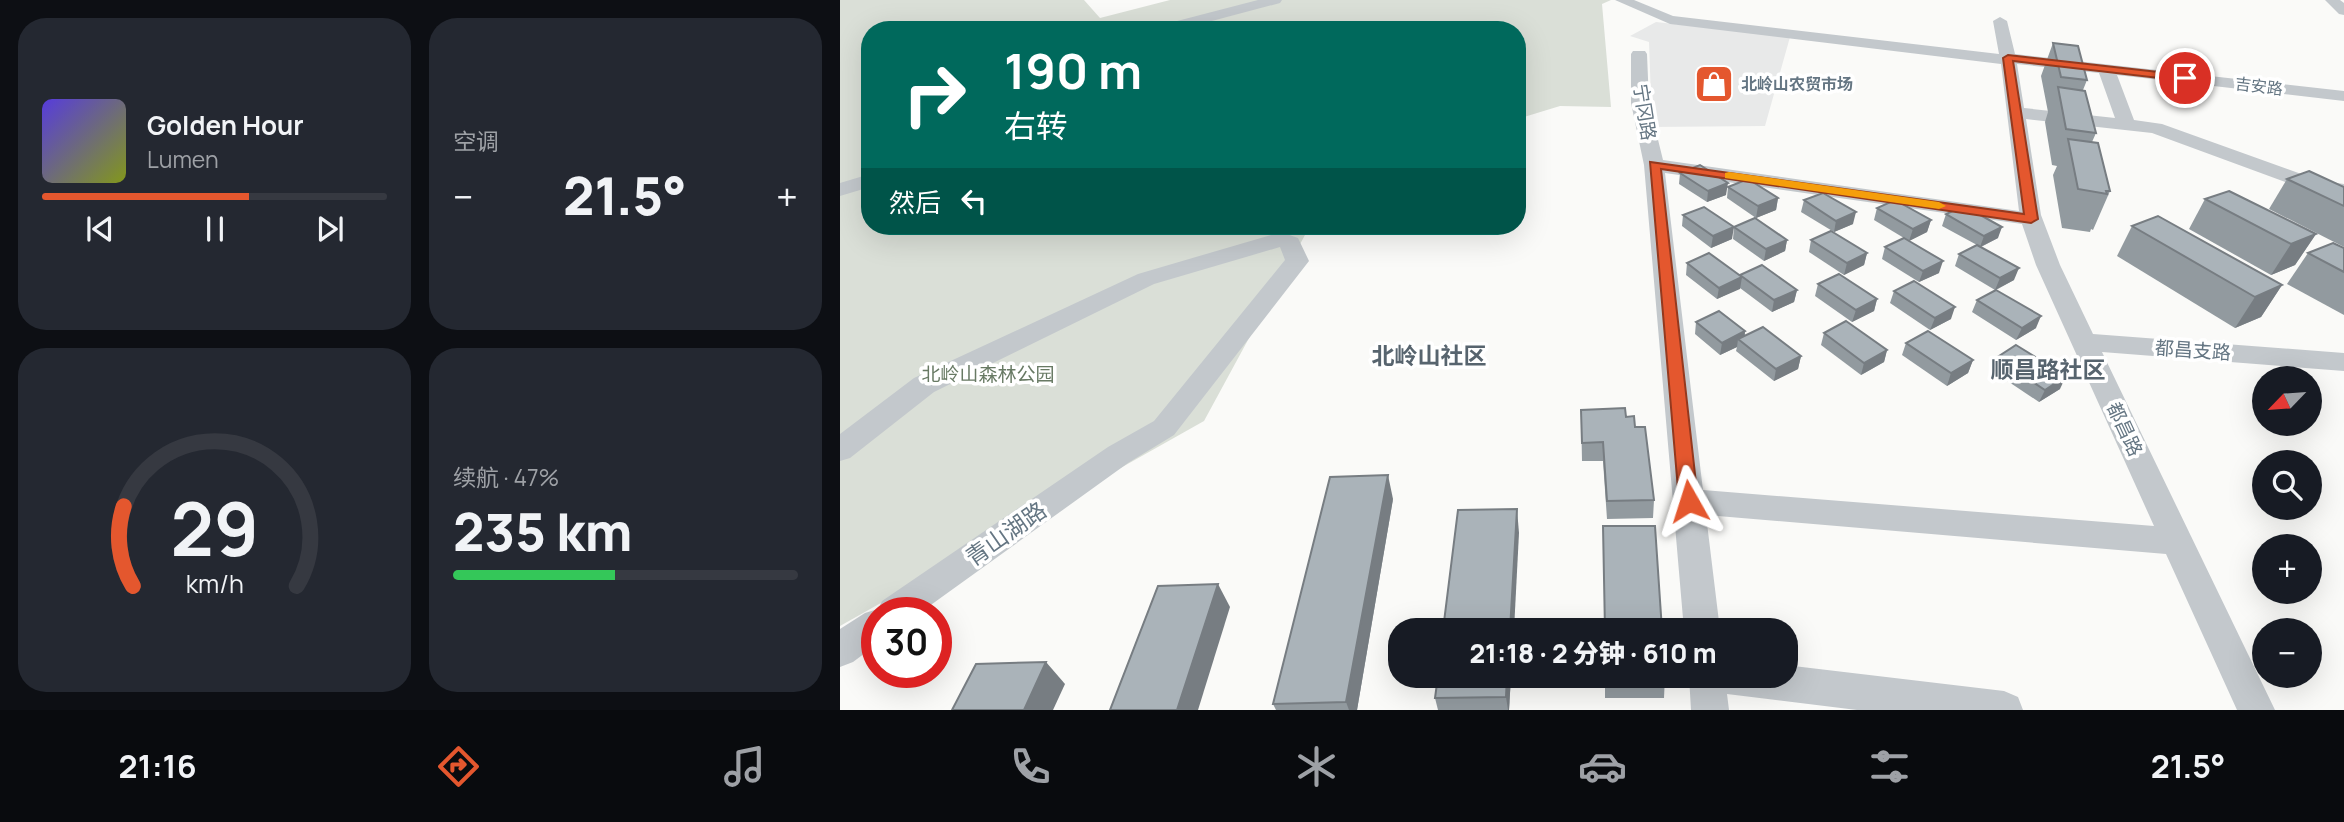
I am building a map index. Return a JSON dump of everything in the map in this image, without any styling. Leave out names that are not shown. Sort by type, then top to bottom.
[{"type":"street","points":[[1194,21],[1275,0]]},
{"type":"street","name":"吉安路","points":[[1622,0],[1670,20],[2344,96]]},
{"type":"street","points":[[2332,0],[2344,11]]},
{"type":"street","name":"都昌路","points":[[2000,20],[2031,219],[2048,265],[2256,710]]},
{"type":"street","name":"宁冈路","points":[[1639,54],[1640,103],[1654,165],[1701,618]]},
{"type":"street","points":[[2106,69],[2127,125]]},
{"type":"street","points":[[2015,112],[2155,128],[2314,186],[2344,191]]},
{"type":"street","points":[[1654,165],[2031,219]]},
{"type":"street","points":[[840,190],[861,183]]},
{"type":"street","name":"青山湖路","points":[[840,450],[924,385],[1146,279],[1280,239],[1290,243],[1297,261],[1164,428],[1118,454],[915,597]]},
{"type":"street","name":"都昌支路","points":[[2085,342],[2344,362]]},
{"type":"street","points":[[1689,501],[2177,541]]},
{"type":"street","points":[[840,650],[861,635]]},
{"type":"street","points":[[1798,685],[2004,710]]},
{"type":"street","points":[[1708,688],[1710,710]]},
{"type":"shaded area","name":"北岭山农贸市场","points":[[1656,22],[1790,37],[1765,126],[1652,127],[1649,42],[1630,36]]},
{"type":"green space","name":"北岭山森林公园","points":[[840,0],[1084,0],[1100,18],[1170,0],[1611,0],[1602,4],[1611,107],[1560,106],[1526,116],[1526,21],[861,21],[861,235],[1305,235],[1204,421],[891,597],[861,597],[861,614],[840,626]]},
{"type":"building","points":[[2053,43],[2078,46],[2087,80],[2061,77]]},
{"type":"building","points":[[2058,87],[2085,91],[2096,133],[2066,129]]},
{"type":"building","points":[[2068,139],[2098,143],[2110,191],[2106,191],[2107,194],[2078,189]]},
{"type":"building","points":[[1700,165],[1728,183],[1708,191],[1680,173]]},
{"type":"building","points":[[2309,171],[2344,187],[2344,206],[2287,179]]},
{"type":"building","points":[[1748,179],[1778,198],[1758,206],[1728,187]]},
{"type":"building","points":[[2229,191],[2316,234],[2291,244],[2205,199]]},
{"type":"building","points":[[1823,193],[1856,212],[1836,221],[1804,200]]},
{"type":"building","points":[[1895,200],[1931,220],[1913,229],[1877,208]]},
{"type":"building","points":[[1964,206],[2002,227],[1984,236],[1946,214]]},
{"type":"building","points":[[1704,207],[1734,227],[1713,236],[1683,215]]},
{"type":"building","points":[[2158,216],[2282,285],[2255,297],[2132,226]]},
{"type":"building","points":[[1755,218],[1787,240],[1766,249],[1734,227]]},
{"type":"building","points":[[1831,231],[1867,253],[1847,263],[1811,240]]},
{"type":"building","points":[[1904,238],[1943,261],[1923,271],[1885,247]]},
{"type":"building","points":[[2333,243],[2344,248],[2344,272],[2308,253]]},
{"type":"building","points":[[1977,245],[2019,268],[2000,278],[1959,254]]},
{"type":"building","points":[[1709,253],[1742,277],[1719,288],[1687,263]]},
{"type":"building","points":[[1762,265],[1797,290],[1774,300],[1740,275]]},
{"type":"building","points":[[1839,274],[1877,299],[1856,310],[1818,284]]},
{"type":"building","points":[[1914,281],[1955,307],[1935,318],[1894,291]]},
{"type":"building","points":[[1996,290],[2041,316],[2022,328],[1977,300]]},
{"type":"building","points":[[1719,311],[1745,331],[1722,343],[1696,322]]},
{"type":"building","points":[[1846,321],[1887,350],[1864,363],[1824,333]]},
{"type":"building","points":[[1763,327],[1801,356],[1776,369],[1738,339]]},
{"type":"building","points":[[1928,331],[1973,360],[1951,373],[1906,343]]},
{"type":"building","points":[[2016,345],[2066,376],[2045,390],[1996,358]]},
{"type":"building","points":[[1625,408],[1626,417],[1634,416],[1635,427],[1645,427],[1654,500],[1607,501],[1603,442],[1582,443],[1581,410]]},
{"type":"building","points":[[1388,475],[1346,702],[1273,704],[1330,477]]},
{"type":"building","points":[[1517,509],[1511,618],[1444,618],[1458,510]]},
{"type":"building","points":[[1603,526],[1655,526],[1661,618],[1605,618]]},
{"type":"building","points":[[1218,584],[1177,710],[1110,710],[1158,586]]},
{"type":"building","points":[[1046,662],[1024,710],[952,710],[976,664]]},
{"type":"building","points":[[1436,688],[1506,688],[1506,697],[1435,698]]},
{"type":"slow traffic","points":[[1729,176],[1939,206]]},
{"type":"place","name":"北岭山农贸市场","points":[[1714,84]]},
{"type":"district","name":"北岭山社区","points":[[1429,356]]},
{"type":"district","name":"顺昌路社区","points":[[2048,370]]},
{"type":"route","points":[[1689,501],[1654,165],[2031,219],[2008,58],[2185,78]]}]
